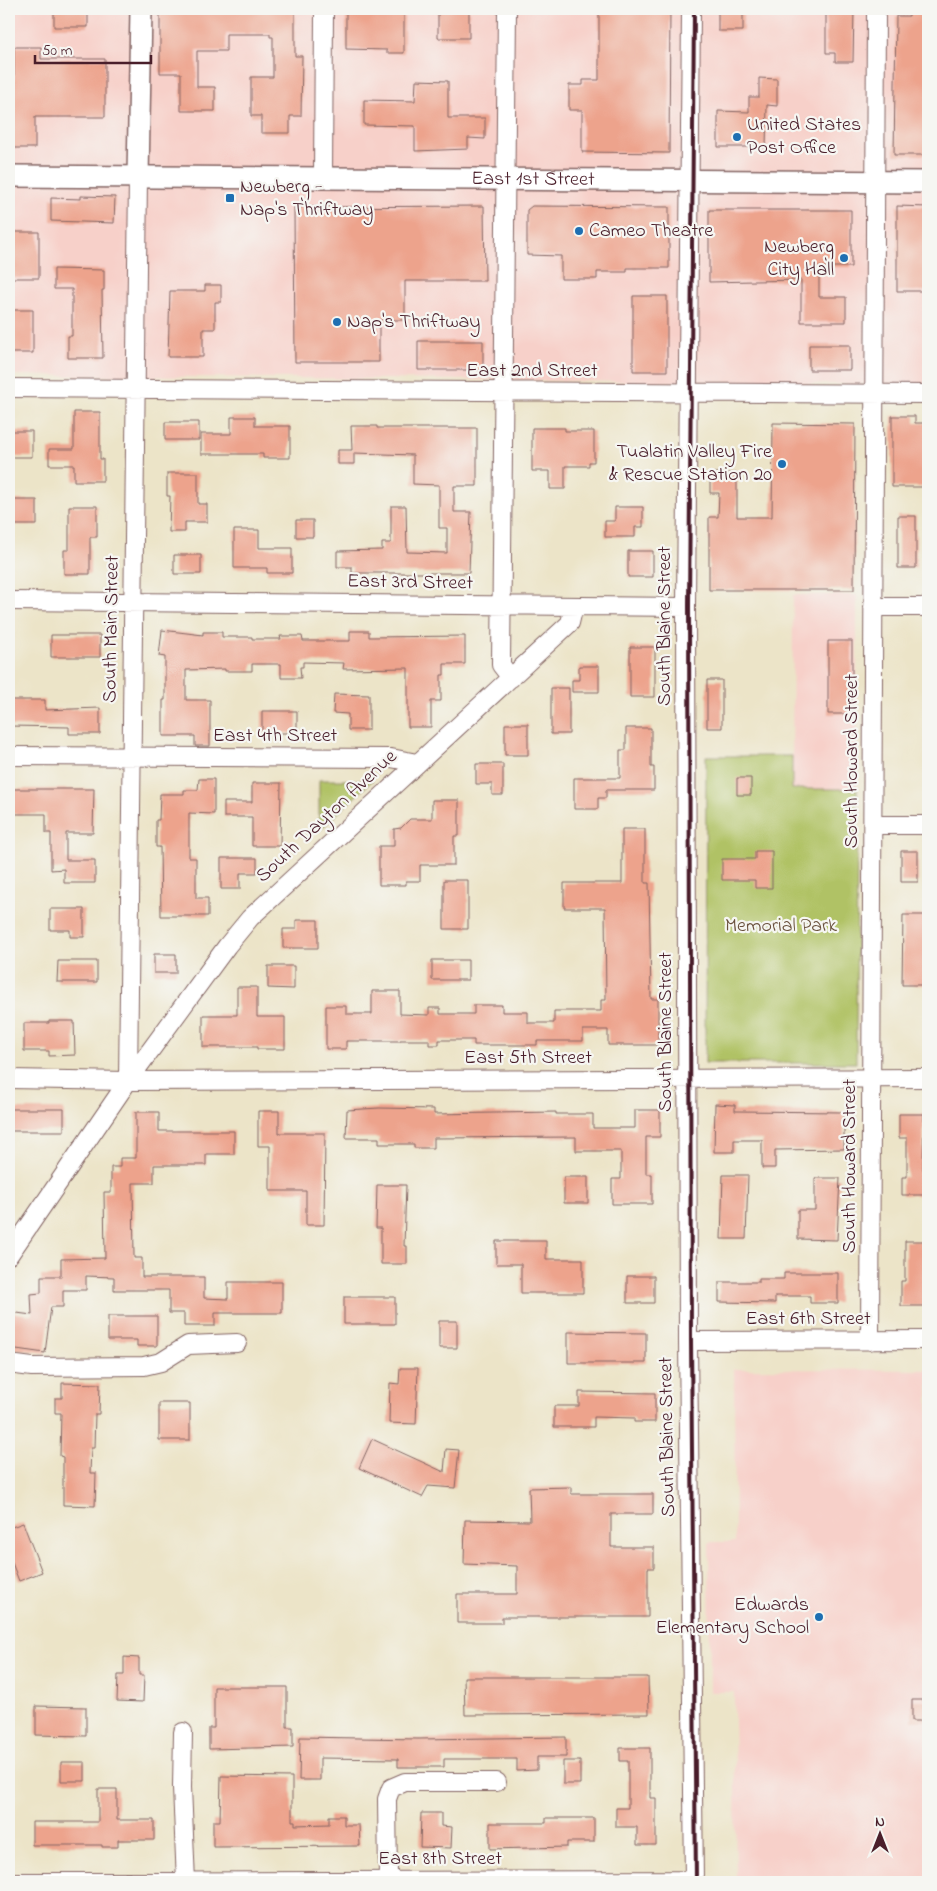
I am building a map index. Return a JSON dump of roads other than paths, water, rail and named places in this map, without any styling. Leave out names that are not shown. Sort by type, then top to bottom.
[{"type":"main road","points":[[138,177],[141,9]]},
{"type":"main road","name":"East 1st Street","points":[[9,176],[928,182]]},
{"type":"street","points":[[323,178],[324,9]]},
{"type":"street","points":[[507,9],[501,665],[510,678]]},
{"type":"street","name":"South Blaine Street","points":[[691,9],[686,607],[688,1341],[694,1881]]},
{"type":"street","name":"South Howard Street","points":[[870,1341],[876,9]]},
{"type":"street","name":"South Main Street","points":[[128,1081],[138,177]]},
{"type":"street","name":"East 2nd Street","points":[[9,388],[928,394]]},
{"type":"street","name":"East 3rd Street","points":[[9,601],[686,607]]},
{"type":"street","name":"South Dayton Avenue","points":[[9,1255],[128,1081],[227,946],[250,918],[570,623],[574,606]]},
{"type":"street","points":[[874,607],[928,607]]},
{"type":"street","name":"East 4th Street","points":[[9,756],[391,758],[417,763]]},
{"type":"street","points":[[872,825],[928,825]]},
{"type":"street","name":"East 5th Street","points":[[9,1079],[128,1081],[928,1078]]},
{"type":"street","name":"East 6th Street","points":[[688,1341],[928,1340]]},
{"type":"street","points":[[9,1364],[32,1367],[144,1366],[161,1362],[188,1345],[237,1343]]},
{"type":"street","points":[[182,1732],[186,1882]]},
{"type":"street","points":[[388,1880],[387,1799],[391,1788],[405,1782],[497,1782]]},
{"type":"street","name":"East 8th Street","points":[[10,1882],[694,1881]]},
{"type":"railway","points":[[694,9],[689,606],[691,1341],[696,1882]]},
{"type":"place","name":"United States Post Office","points":[[737,137]]},
{"type":"place","name":"Newberg - Nap's Thriftway","points":[[230,198]]},
{"type":"place","name":"Cameo Theatre","points":[[579,231]]},
{"type":"place","name":"Newberg City Hall","points":[[844,258]]},
{"type":"place","name":"Nap's Thriftway","points":[[337,322]]},
{"type":"place","name":"Tualatin Valley Fire & Rescue Station 20","points":[[782,464]]},
{"type":"place","name":"Edwards Elementary School","points":[[819,1617]]},
{"type":"park label","name":"Memorial Park","points":[[781,926]]}]
